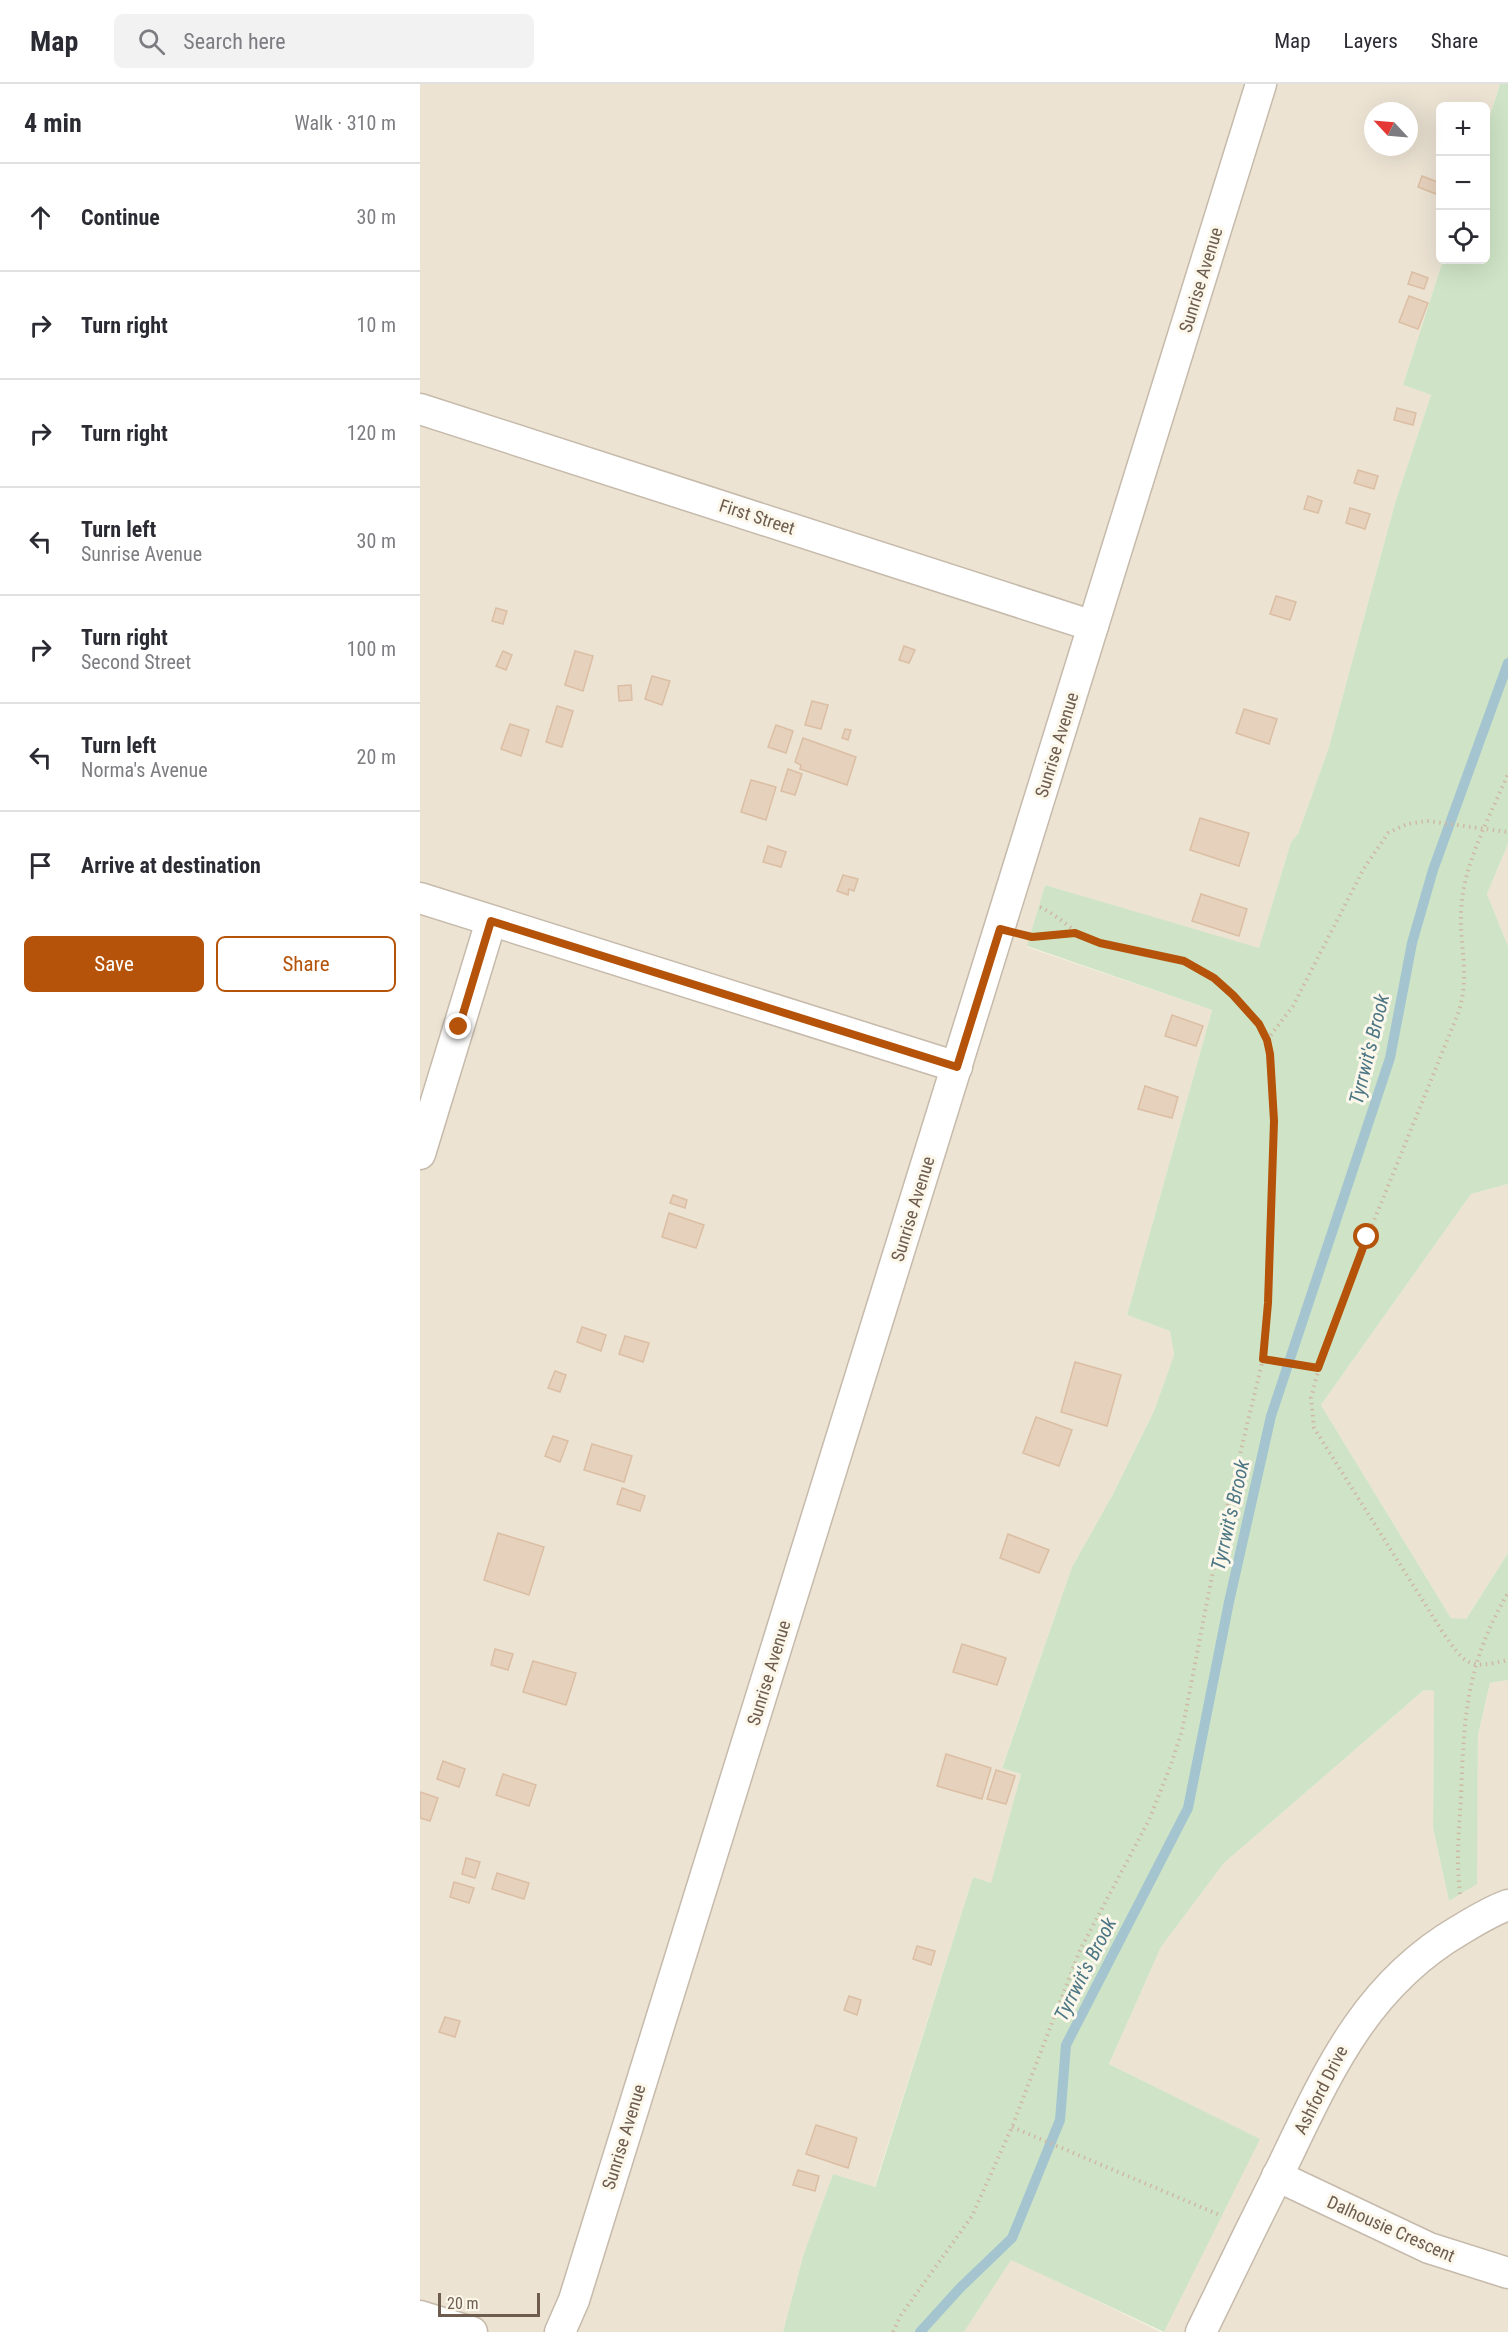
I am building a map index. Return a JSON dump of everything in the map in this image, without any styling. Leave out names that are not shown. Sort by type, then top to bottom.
[{"type":"street","name":"Sunrise Avenue","points":[[560,2332],[577,2289],[1262,84]]},
{"type":"street","name":"First Street","points":[[420,409],[1093,626]]},
{"type":"street","points":[[420,898],[957,1067]]},
{"type":"street","points":[[420,1154],[491,921]]},
{"type":"street","name":"Ashford Drive","points":[[1201,2332],[1342,2046],[1377,1998],[1404,1971],[1436,1945],[1508,1905]]},
{"type":"street","name":"Dalhousie Crescent","points":[[1277,2176],[1429,2248],[1508,2273]]},
{"type":"street","points":[[420,2316],[472,2332]]},
{"type":"path","points":[[1508,774],[1466,877],[1461,901],[1466,976],[1459,1011],[1352,1275],[1318,1368],[1311,1407],[1318,1435],[1442,1631],[1464,1661],[1475,1665],[1508,1660]]},
{"type":"path","points":[[1267,1040],[1293,1006],[1363,870],[1382,841],[1396,828],[1407,824],[1436,822],[1508,832]]},
{"type":"path","points":[[893,2331],[901,2315],[964,2228],[1012,2127],[1072,1968],[1149,1820],[1177,1748],[1218,1545],[1263,1359],[1268,1303],[1274,1140],[1272,1069],[1267,1040],[1259,1024],[1233,995],[1198,968],[1167,956],[1118,947],[1075,933],[1047,910],[1010,897]]},
{"type":"path","points":[[1000,929],[1032,937],[1075,933]]},
{"type":"path","points":[[1263,1359],[1318,1368]]},
{"type":"path","points":[[1461,1897],[1458,1863],[1463,1730],[1475,1665],[1487,1631],[1508,1593]]},
{"type":"path","points":[[1012,2127],[1227,2218]]},
{"type":"shaded area","points":[[420,84],[1500,84],[1490,115],[1490,102],[1436,102],[1436,264],[1442,264],[1403,385],[1431,395],[1395,503],[1329,747],[1298,834],[1291,842],[1259,949],[1045,885],[1027,947],[1212,1010],[1127,1315],[1170,1331],[1174,1355],[1154,1411],[1113,1494],[1072,1567],[1002,1767],[1021,1774],[991,1884],[973,1877],[874,2188],[833,2174],[803,2256],[783,2332],[420,2332]]},
{"type":"shaded area","points":[[1508,844],[1508,946],[1487,894]]},
{"type":"shaded area","points":[[1508,1184],[1508,1553],[1465,1620],[1451,1618],[1321,1405],[1471,1194]]},
{"type":"shaded area","points":[[1508,1680],[1508,2332],[1164,2332],[1259,2139],[1109,2064],[1161,1947],[1224,1863],[1424,1690],[1434,1691],[1433,1828],[1449,1901],[1476,1884],[1478,1735],[1490,1683]]},
{"type":"shaded area","points":[[1011,2259],[1161,2332],[964,2332]]},
{"type":"green space","points":[[1500,84],[1508,84],[1508,844],[1487,894],[1508,946],[1508,1184],[1471,1194],[1321,1405],[1451,1618],[1466,1619],[1508,1553],[1508,1680],[1490,1683],[1478,1735],[1477,1884],[1449,1901],[1433,1828],[1434,1691],[1424,1690],[1224,1863],[1161,1947],[1109,2064],[1260,2139],[1164,2332],[1011,2260],[964,2332],[783,2332],[803,2256],[833,2174],[875,2187],[973,1877],[991,1883],[1021,1774],[1002,1768],[1072,1567],[1113,1494],[1154,1411],[1174,1355],[1170,1331],[1127,1315],[1212,1010],[1027,946],[1045,885],[1259,948],[1291,842],[1298,834],[1329,747],[1395,503],[1431,395],[1403,385],[1442,264],[1490,264],[1490,115]]},
{"type":"building","points":[[1422,176],[1436,181],[1436,194],[1418,187]]},
{"type":"building","points":[[1412,272],[1428,278],[1424,289],[1408,284]]},
{"type":"building","points":[[1409,296],[1428,303],[1418,329],[1399,322]]},
{"type":"building","points":[[1397,408],[1416,413],[1413,425],[1394,420]]},
{"type":"building","points":[[1358,470],[1378,476],[1374,489],[1354,483]]},
{"type":"building","points":[[1308,496],[1322,501],[1318,513],[1304,509]]},
{"type":"building","points":[[1350,508],[1370,514],[1365,529],[1346,523]]},
{"type":"building","points":[[1276,596],[1296,602],[1290,620],[1270,614]]},
{"type":"building","points":[[496,608],[507,611],[503,624],[492,621]]},
{"type":"building","points":[[904,646],[915,650],[909,663],[899,660]]},
{"type":"building","points":[[503,651],[512,655],[506,670],[496,666]]},
{"type":"building","points":[[575,651],[593,656],[583,691],[565,685]]},
{"type":"building","points":[[652,676],[670,681],[662,705],[645,699]]},
{"type":"building","points":[[631,685],[632,700],[619,701],[618,686]]},
{"type":"building","points":[[812,701],[828,705],[821,729],[805,725]]},
{"type":"building","points":[[557,706],[573,711],[562,747],[546,742]]},
{"type":"building","points":[[1244,709],[1277,719],[1269,744],[1236,733]]},
{"type":"building","points":[[510,724],[529,730],[521,756],[501,749]]},
{"type":"building","points":[[776,725],[793,731],[786,753],[768,747]]},
{"type":"building","points":[[845,729],[851,730],[848,740],[842,738]]},
{"type":"building","points":[[803,738],[856,757],[847,785],[800,769],[801,765],[795,762]]},
{"type":"building","points":[[788,769],[802,774],[795,795],[781,791]]},
{"type":"building","points":[[751,780],[776,787],[766,820],[741,812]]},
{"type":"building","points":[[1200,818],[1249,833],[1239,866],[1190,850]]},
{"type":"building","points":[[768,846],[786,852],[781,867],[763,862]]},
{"type":"building","points":[[843,875],[858,879],[854,891],[849,889],[848,895],[837,891]]},
{"type":"building","points":[[1201,894],[1247,909],[1239,936],[1192,921]]},
{"type":"building","points":[[1172,1015],[1203,1026],[1196,1046],[1165,1036]]},
{"type":"building","points":[[1145,1086],[1178,1097],[1172,1118],[1138,1109]]},
{"type":"building","points":[[673,1195],[687,1200],[685,1208],[670,1203]]},
{"type":"building","points":[[669,1213],[704,1225],[696,1248],[662,1237]]},
{"type":"building","points":[[582,1327],[606,1335],[601,1351],[577,1342]]},
{"type":"building","points":[[625,1336],[649,1343],[643,1362],[619,1354]]},
{"type":"building","points":[[1075,1362],[1121,1375],[1107,1426],[1061,1412]]},
{"type":"building","points":[[555,1371],[566,1375],[560,1392],[548,1388]]},
{"type":"building","points":[[1036,1417],[1072,1430],[1059,1466],[1023,1453]]},
{"type":"building","points":[[553,1436],[568,1441],[560,1462],[545,1456]]},
{"type":"building","points":[[592,1444],[632,1456],[624,1482],[584,1470]]},
{"type":"building","points":[[622,1488],[645,1496],[640,1511],[617,1504]]},
{"type":"building","points":[[498,1533],[544,1547],[529,1595],[484,1580]]},
{"type":"building","points":[[1008,1534],[1049,1550],[1039,1573],[1000,1558]]},
{"type":"building","points":[[962,1644],[1006,1658],[997,1685],[953,1672]]},
{"type":"building","points":[[495,1649],[513,1654],[508,1670],[491,1665]]},
{"type":"building","points":[[533,1661],[576,1673],[566,1705],[523,1692]]},
{"type":"building","points":[[946,1754],[991,1768],[982,1799],[937,1786]]},
{"type":"building","points":[[443,1761],[465,1769],[459,1787],[437,1779]]},
{"type":"building","points":[[996,1770],[1015,1776],[1006,1804],[987,1799]]},
{"type":"building","points":[[503,1774],[536,1785],[529,1806],[496,1795]]},
{"type":"building","points":[[420,1792],[438,1798],[430,1821],[420,1818]]},
{"type":"building","points":[[466,1858],[480,1862],[475,1878],[462,1874]]},
{"type":"building","points":[[497,1873],[529,1883],[524,1899],[492,1889]]},
{"type":"building","points":[[454,1882],[474,1888],[469,1903],[450,1897]]},
{"type":"building","points":[[917,1946],[935,1951],[931,1965],[913,1959]]},
{"type":"building","points":[[849,1996],[861,2000],[857,2015],[844,2010]]},
{"type":"building","points":[[445,2017],[460,2021],[455,2037],[439,2032]]},
{"type":"building","points":[[816,2125],[857,2138],[848,2168],[806,2154]]},
{"type":"building","points":[[798,2170],[819,2176],[815,2191],[793,2185]]},
{"type":"waterway","name":"Tyrrwit's Brook","points":[[920,2332],[961,2287],[1012,2238],[1060,2120],[1066,2045],[1188,1808],[1229,1602],[1271,1416],[1390,1058],[1412,943],[1433,870],[1508,663]]},
{"type":"route","points":[[459,1027],[491,921],[957,1067],[1000,929],[1032,937],[1075,933],[1100,943],[1167,956],[1198,968],[1214,978],[1233,995],[1259,1024],[1267,1040],[1272,1069],[1274,1140],[1268,1303],[1263,1359],[1318,1368],[1367,1237]]}]
